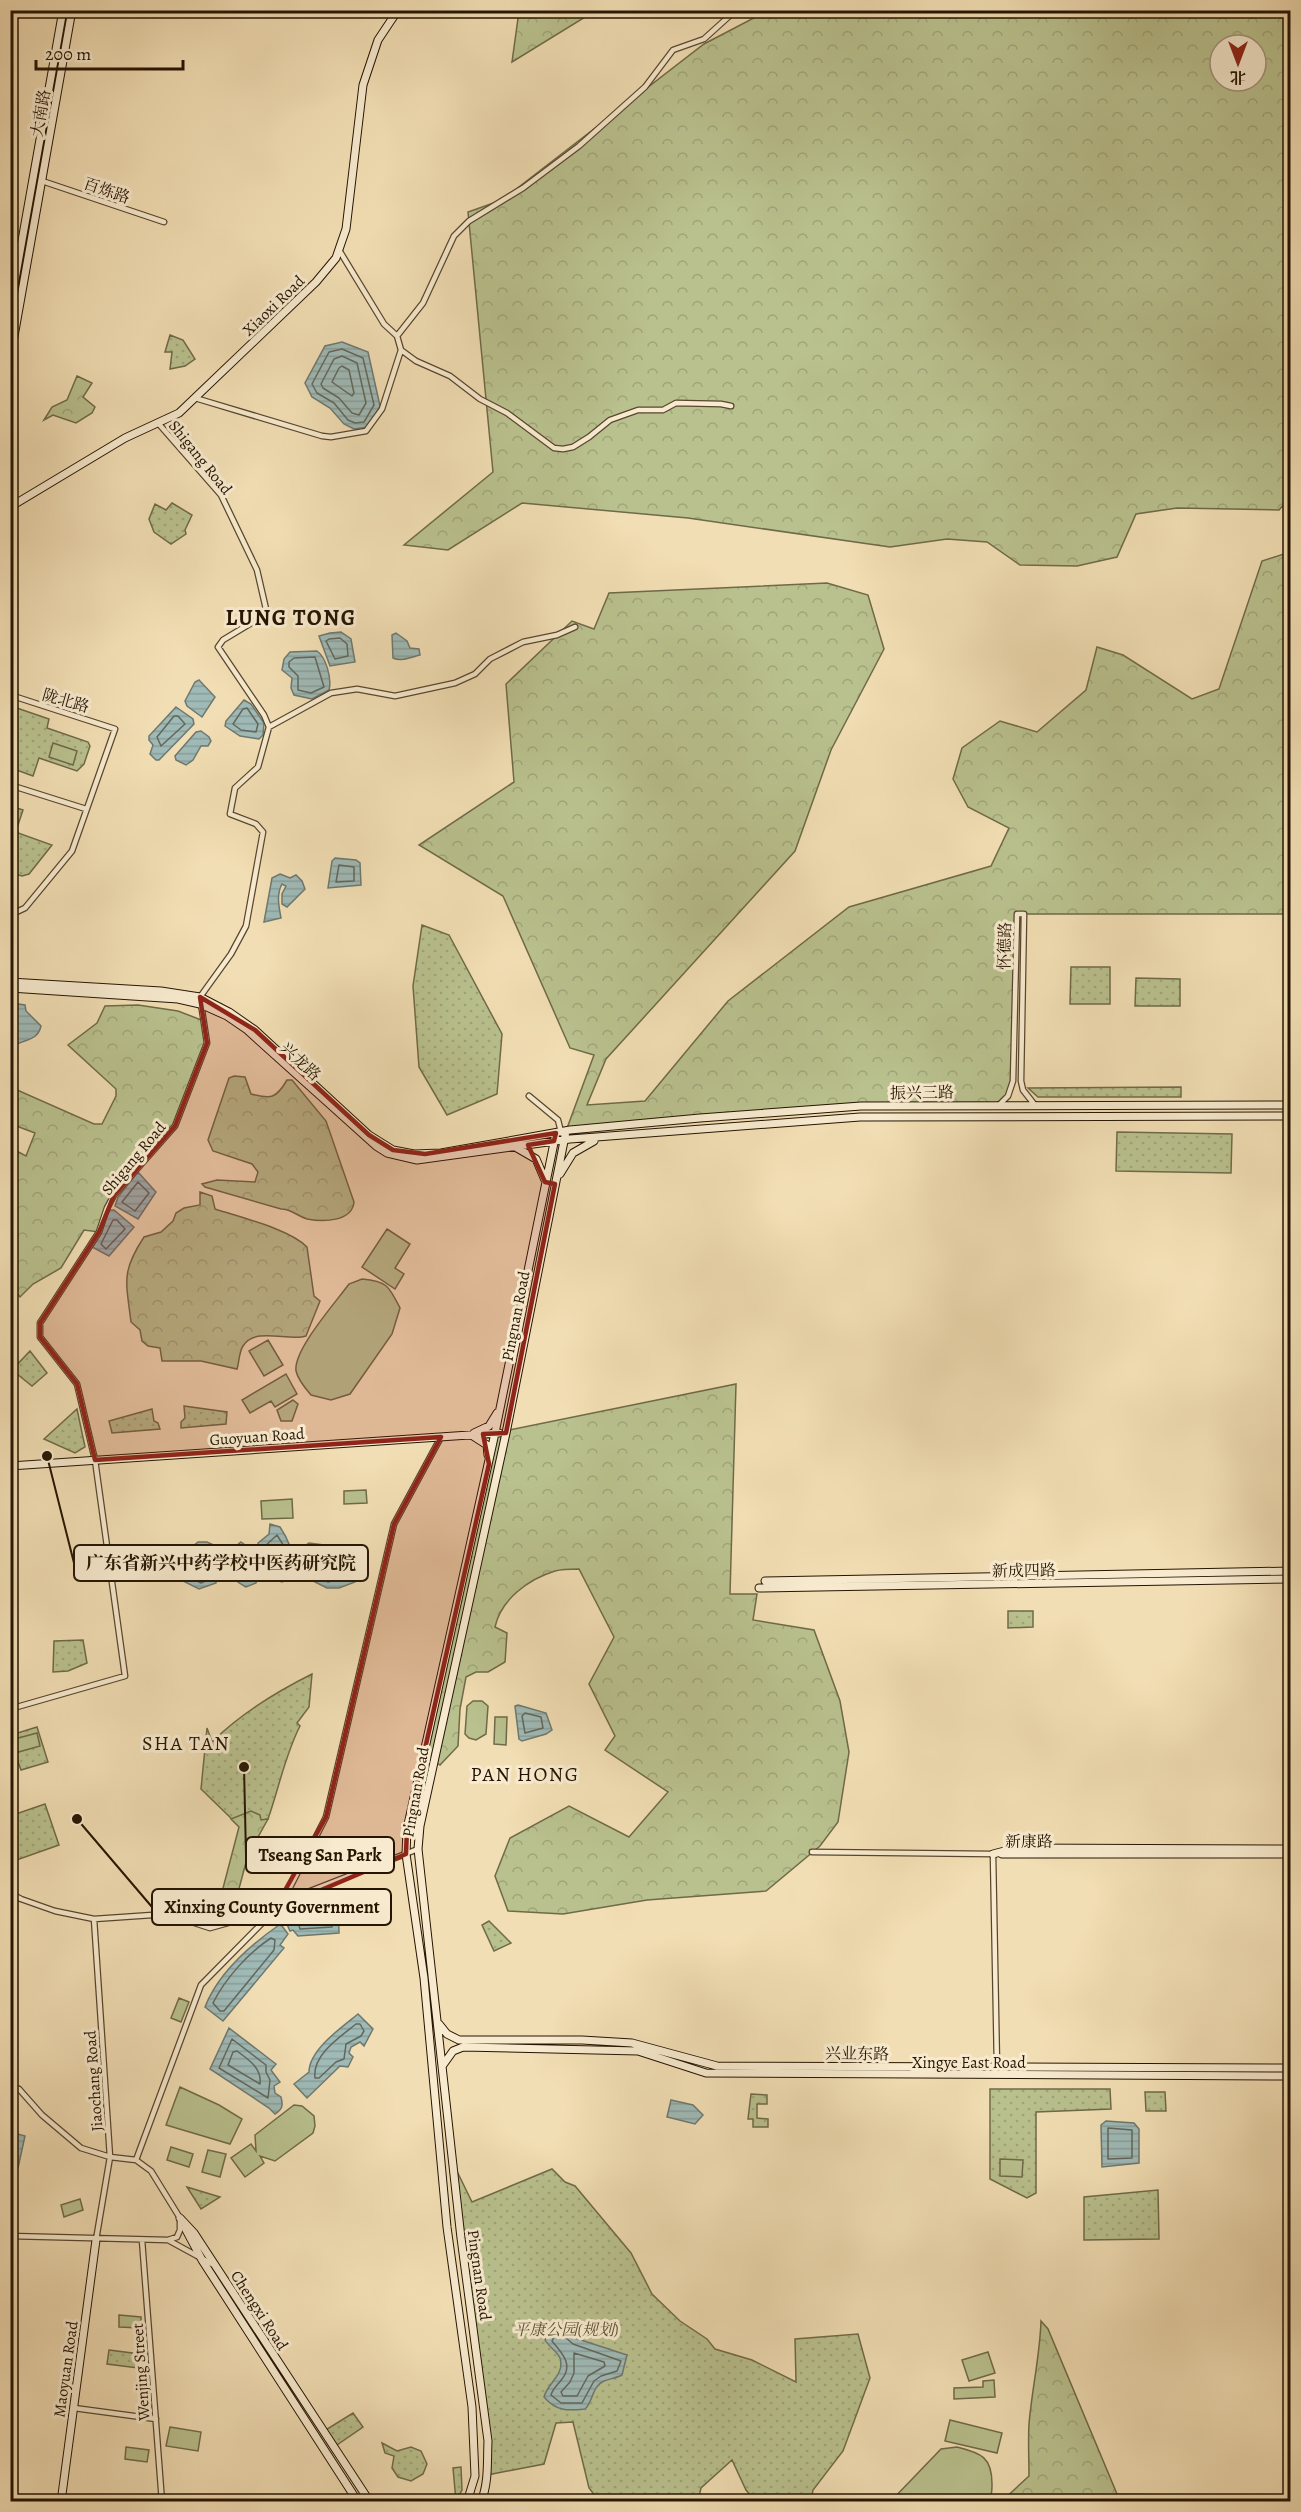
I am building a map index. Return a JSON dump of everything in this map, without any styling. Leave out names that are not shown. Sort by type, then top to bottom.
[{"type":"main road","name":"大南路","points":[[10,308],[63,10]]},
{"type":"main road","name":"大南路","points":[[10,359],[72,10]]},
{"type":"main road","name":"Xiaoxi Road","points":[[10,507],[125,438],[179,413],[316,282],[336,258],[346,229],[363,86],[378,40],[398,10]]},
{"type":"main road","name":"兴龙路","points":[[10,982],[161,991],[200,1000],[229,1012],[255,1030],[369,1135],[393,1150],[425,1155],[559,1134]]},
{"type":"main road","name":"兴龙路","points":[[10,987],[200,1000],[246,1029],[362,1136],[387,1153],[417,1160],[512,1146],[559,1134]]},
{"type":"main road","name":"振兴三路","points":[[559,1134],[700,1118],[850,1107],[1000,1104],[1290,1105]]},
{"type":"main road","points":[[966,1105],[966,1117]]},
{"type":"main road","name":"振兴三路","points":[[564,1140],[860,1117],[1290,1116]]},
{"type":"main road","name":"兴龙路","points":[[559,1134],[564,1140]]},
{"type":"main road","name":"Pingnan Road","points":[[467,2502],[475,2476],[473,2418],[447,2227],[424,1978],[406,1854],[407,1829],[489,1464],[545,1182],[559,1134]]},
{"type":"main road","points":[[512,1146],[524,1150],[537,1159],[545,1182],[555,1184],[573,1153],[601,1138]]},
{"type":"main road","name":"Pingnan Road","points":[[481,2502],[486,2491],[488,2441],[461,2238],[418,1849],[420,1826],[506,1433],[564,1140]]},
{"type":"main road","points":[[467,1435],[489,1426],[501,1406]]},
{"type":"main road","name":"Guoyuan Road","points":[[10,1466],[506,1433]]},
{"type":"main road","points":[[467,1435],[476,1437],[487,1445],[489,1464]]},
{"type":"main road","name":"新成四路","points":[[765,1581],[1290,1570]]},
{"type":"main road","name":"新成四路","points":[[759,1588],[1290,1579]]},
{"type":"main road","name":"新康路","points":[[993,1854],[1016,1848],[1290,1849]]},
{"type":"main road","name":"新康路","points":[[993,1854],[1290,1854]]},
{"type":"main road","name":"兴业东路","points":[[437,2019],[447,2034],[459,2040],[582,2040],[632,2043],[717,2066],[1290,2068]]},
{"type":"main road","name":"Xingye East Road","points":[[443,2066],[453,2051],[463,2047],[638,2051],[706,2073],[1290,2076]]},
{"type":"main road","points":[[180,2218],[202,2260],[358,2502]]},
{"type":"main road","name":"Chengxi Road","points":[[180,2218],[194,2233],[370,2502]]},
{"type":"main road","name":"Maoyuan Road","points":[[61,2502],[96,2240]]},
{"type":"street","points":[[397,336],[423,303],[454,236],[469,221],[523,188],[579,146],[645,87],[673,50],[704,39],[736,10]]},
{"type":"street","name":"百炼路","points":[[42,181],[164,222]]},
{"type":"street","points":[[195,398],[322,436],[331,437],[366,431],[382,409],[401,350],[397,336],[384,324],[339,250]]},
{"type":"street","points":[[401,350],[417,362],[450,376],[480,399],[507,413],[554,448],[573,447],[590,437],[610,420],[638,410],[663,410],[676,403],[731,406]]},
{"type":"street","name":"Shigang Road","points":[[158,423],[221,495],[257,570],[266,609],[263,616],[223,640],[218,647],[269,726]]},
{"type":"street","points":[[200,1000],[231,954],[246,926],[263,832],[256,824],[230,814],[235,788],[258,767],[269,726],[331,693],[357,689],[395,696],[455,683],[475,674],[490,659],[523,642],[557,635],[575,627]]},
{"type":"street","name":"陇北路","points":[[10,695],[115,729],[86,809]]},
{"type":"street","points":[[10,785],[86,809],[72,851],[25,908],[10,915]]},
{"type":"street","name":"怀德路","points":[[1000,1104],[1008,1096],[1013,1081],[1017,914],[1024,914],[1021,1081],[1023,1090],[1034,1104]]},
{"type":"street","name":"Shigang Road","points":[[10,1708],[125,1676],[95,1461],[77,1384],[40,1337],[40,1323],[99,1232],[114,1195],[175,1126],[207,1043],[200,1000]]},
{"type":"street","points":[[529,1096],[558,1120],[559,1134]]},
{"type":"street","points":[[10,2085],[19,2090],[42,2115],[81,2148],[110,2157],[136,2160],[201,1985],[282,1903],[326,1817],[394,1524],[441,1437]]},
{"type":"street","points":[[10,1893],[55,1911],[94,1918],[167,1914],[210,1928],[274,1910],[305,1893],[418,1849]]},
{"type":"street","points":[[812,1852],[993,1854],[997,2067]]},
{"type":"street","name":"Jiaochang Road","points":[[94,1918],[110,2157],[96,2240]]},
{"type":"street","name":"Chengxi Road","points":[[136,2160],[152,2171],[180,2218]]},
{"type":"street","points":[[10,2236],[96,2240],[168,2240],[177,2237],[180,2230],[180,2218]]},
{"type":"street","name":"Wenjing Street","points":[[142,2240],[162,2502]]},
{"type":"street","points":[[168,2240],[215,2266]]},
{"type":"street","points":[[74,2408],[156,2419]]},
{"type":"highlighted area","points":[[200,997],[255,1030],[369,1135],[393,1150],[425,1154],[556,1133],[554,1141],[528,1145],[545,1182],[555,1184],[506,1433],[483,1434],[489,1464],[407,1829],[406,1854],[274,1910],[326,1817],[394,1524],[441,1437],[95,1460],[77,1384],[40,1337],[40,1323],[99,1232],[114,1195],[175,1126],[207,1043]]},
{"type":"green space","points":[[519,10],[595,11],[512,62]]},
{"type":"green space","points":[[911,10],[1290,11],[1290,498],[1279,510],[1177,508],[1136,514],[1117,557],[1077,566],[1020,565],[987,542],[947,539],[890,547],[688,518],[522,503],[448,550],[404,545],[493,472],[468,212],[502,200],[704,44],[767,11],[894,11],[907,17]]},
{"type":"green space","points":[[170,335],[183,340],[195,359],[185,366],[170,369],[172,352],[165,352]]},
{"type":"green space","points":[[77,376],[92,383],[83,397],[95,407],[92,413],[76,423],[53,415],[44,420],[52,407],[67,400]]},
{"type":"green space","points":[[172,503],[192,515],[185,530],[186,534],[171,544],[154,532],[149,519],[155,504],[166,510]]},
{"type":"green space","points":[[1290,552],[1290,914],[1017,914],[1012,1086],[1000,1104],[850,1108],[566,1131],[594,1055],[570,1048],[503,896],[419,845],[514,782],[506,684],[572,621],[594,629],[609,593],[827,583],[868,595],[884,649],[831,750],[795,851],[606,1059],[587,1105],[645,1101],[728,1001],[849,907],[991,866],[1009,828],[968,807],[953,779],[962,748],[1000,721],[1037,732],[1086,690],[1097,647],[1123,655],[1192,699],[1219,689],[1262,561]]},
{"type":"green space","points":[[11,706],[49,719],[47,728],[88,742],[90,746],[84,764],[77,771],[39,758],[33,776],[11,768]]},
{"type":"green space","points":[[53,743],[77,751],[73,765],[49,757]]},
{"type":"green space","points":[[11,806],[23,810],[17,828],[18,833],[52,845],[29,874],[22,876],[11,873]]},
{"type":"green space","points":[[422,925],[449,935],[502,1034],[497,1094],[447,1115],[419,1067],[413,986]]},
{"type":"green space","points":[[1071,967],[1110,967],[1110,1004],[1070,1004]]},
{"type":"green space","points":[[1136,978],[1180,979],[1180,1006],[1135,1006]]},
{"type":"green space","points":[[138,1005],[178,1011],[204,1021],[207,1043],[175,1126],[114,1195],[99,1232],[84,1230],[61,1268],[33,1284],[20,1297],[11,1286],[11,1148],[26,1156],[35,1133],[11,1124],[11,1103],[15,1089],[94,1124],[102,1124],[116,1096],[116,1089],[68,1045],[97,1023],[105,1006]]},
{"type":"green space","points":[[245,1077],[251,1094],[264,1097],[276,1094],[287,1080],[292,1080],[326,1121],[354,1202],[348,1214],[328,1220],[307,1219],[288,1210],[205,1187],[202,1184],[217,1180],[255,1182],[258,1172],[252,1164],[213,1151],[208,1140],[229,1078]]},
{"type":"green space","points":[[1181,1087],[1181,1097],[1038,1097],[1028,1088]]},
{"type":"green space","points":[[1117,1132],[1232,1134],[1231,1173],[1116,1171]]},
{"type":"green space","points":[[200,1192],[212,1196],[215,1209],[277,1229],[307,1247],[314,1296],[320,1301],[306,1336],[264,1336],[249,1340],[242,1348],[237,1369],[201,1361],[162,1361],[160,1348],[148,1346],[142,1341],[140,1330],[131,1322],[127,1277],[128,1268],[137,1249],[144,1237],[161,1232],[173,1221],[176,1213],[184,1208],[200,1205]]},
{"type":"green space","points":[[387,1229],[410,1244],[395,1268],[404,1274],[395,1289],[362,1267]]},
{"type":"green space","points":[[362,1279],[382,1283],[393,1294],[400,1308],[392,1334],[350,1394],[331,1400],[311,1395],[300,1381],[296,1371],[301,1351],[349,1284]]},
{"type":"green space","points":[[268,1340],[283,1365],[264,1376],[249,1351]]},
{"type":"green space","points":[[30,1351],[47,1373],[32,1386],[12,1370]]},
{"type":"green space","points":[[286,1374],[297,1394],[275,1407],[271,1401],[250,1413],[242,1400]]},
{"type":"green space","points":[[736,1384],[730,1594],[757,1594],[753,1620],[814,1630],[840,1701],[849,1752],[838,1822],[820,1846],[766,1891],[647,1900],[563,1914],[508,1911],[495,1876],[510,1838],[569,1806],[629,1837],[668,1792],[605,1750],[615,1736],[589,1684],[614,1637],[579,1569],[555,1571],[545,1575],[526,1585],[510,1599],[498,1617],[495,1627],[507,1633],[505,1662],[488,1672],[476,1672],[466,1677],[460,1709],[458,1746],[440,1765],[424,1754],[495,1433]]},
{"type":"green space","points":[[293,1400],[298,1404],[292,1421],[281,1421],[277,1410]]},
{"type":"green space","points":[[184,1406],[227,1412],[226,1424],[181,1428],[181,1422],[185,1418]]},
{"type":"green space","points":[[77,1409],[85,1447],[75,1453],[44,1439]]},
{"type":"green space","points":[[152,1409],[154,1421],[158,1423],[160,1429],[112,1433],[109,1421]]},
{"type":"green space","points":[[366,1490],[367,1503],[344,1504],[344,1491]]},
{"type":"green space","points":[[292,1499],[293,1518],[262,1519],[261,1501]]},
{"type":"green space","points":[[1008,1611],[1033,1611],[1033,1627],[1008,1628]]},
{"type":"green space","points":[[83,1640],[87,1663],[68,1671],[53,1672],[54,1641]]},
{"type":"green space","points":[[312,1674],[309,1707],[297,1723],[300,1726],[286,1760],[268,1819],[239,1826],[201,1789],[207,1728],[212,1742],[259,1704]]},
{"type":"green space","points":[[473,1701],[482,1701],[488,1706],[486,1734],[476,1740],[465,1734],[467,1706]]},
{"type":"green space","points":[[495,1717],[507,1717],[506,1745],[494,1744]]},
{"type":"green space","points":[[37,1727],[48,1762],[21,1770],[17,1759],[11,1761],[11,1735]]},
{"type":"green space","points":[[37,1733],[40,1746],[15,1753],[11,1740]]},
{"type":"green space","points":[[45,1804],[59,1845],[11,1862],[10,1816]]},
{"type":"green space","points":[[251,1811],[260,1815],[261,1820],[268,1819],[248,1855],[237,1896],[222,1892],[239,1827],[231,1819]]},
{"type":"green space","points":[[489,1921],[511,1943],[494,1951],[482,1925]]},
{"type":"green space","points":[[179,1998],[189,2002],[181,2022],[171,2018]]},
{"type":"green space","points":[[180,2087],[219,2105],[242,2119],[230,2144],[166,2125]]},
{"type":"green space","points":[[990,2089],[1110,2089],[1111,2109],[1036,2112],[1036,2193],[1027,2198],[990,2179]]},
{"type":"green space","points":[[1145,2092],[1165,2092],[1166,2111],[1146,2111]]},
{"type":"green space","points":[[751,2094],[767,2095],[767,2104],[757,2104],[757,2118],[768,2119],[768,2127],[753,2127],[753,2119],[748,2119]]},
{"type":"green space","points":[[294,2105],[302,2106],[314,2116],[313,2133],[275,2161],[260,2156],[264,2163],[245,2177],[231,2158],[251,2144],[256,2151],[255,2135]]},
{"type":"green space","points":[[171,2147],[193,2154],[189,2167],[167,2160]]},
{"type":"green space","points":[[208,2150],[226,2154],[220,2177],[202,2172]]},
{"type":"green space","points":[[1000,2159],[1023,2160],[1022,2177],[1000,2176]]},
{"type":"green space","name":"平康公园(规划)","points":[[452,2161],[472,2202],[552,2169],[565,2182],[575,2186],[631,2253],[652,2294],[680,2321],[707,2339],[715,2349],[752,2360],[796,2382],[795,2339],[858,2334],[870,2378],[843,2451],[813,2490],[811,2501],[755,2501],[746,2490],[732,2460],[701,2488],[698,2501],[599,2501],[589,2488],[573,2422],[556,2423],[544,2464],[487,2475],[488,2441]]},
{"type":"green space","points":[[187,2187],[220,2197],[201,2209]]},
{"type":"green space","points":[[1158,2190],[1159,2239],[1084,2240],[1084,2197]]},
{"type":"green space","points":[[80,2199],[83,2210],[64,2217],[61,2205]]},
{"type":"green space","points":[[119,2315],[141,2317],[141,2328],[119,2327]]},
{"type":"green space","points":[[1041,2321],[1048,2329],[1117,2494],[1230,2496],[1231,2501],[1002,2501],[1029,2476],[1029,2424]]},
{"type":"green space","points":[[109,2350],[140,2354],[138,2368],[107,2364]]},
{"type":"green space","points":[[988,2352],[995,2373],[969,2381],[962,2360]]},
{"type":"green space","points":[[994,2380],[995,2397],[954,2399],[954,2388],[983,2387],[983,2381]]},
{"type":"green space","points":[[353,2413],[363,2427],[334,2447],[324,2431]]},
{"type":"green space","points":[[950,2420],[1002,2433],[997,2453],[945,2441]]},
{"type":"green space","points":[[170,2427],[201,2432],[198,2451],[166,2446]]},
{"type":"green space","points":[[382,2443],[397,2451],[411,2447],[421,2451],[427,2464],[423,2474],[411,2481],[398,2477],[392,2468],[394,2456],[385,2453]]},
{"type":"green space","points":[[126,2447],[149,2450],[147,2462],[125,2459]]},
{"type":"green space","points":[[957,2447],[979,2454],[987,2462],[992,2487],[987,2501],[891,2501],[941,2449]]},
{"type":"green space","points":[[461,2467],[462,2490],[456,2501],[453,2468]]},
{"type":"water","points":[[342,342],[368,352],[380,406],[369,427],[354,429],[344,424],[330,408],[312,397],[305,383],[325,346]]},
{"type":"water","points":[[341,632],[351,639],[355,662],[330,666],[319,636]]},
{"type":"water","points":[[396,633],[407,641],[410,648],[419,649],[420,655],[403,659],[393,658],[392,635]]},
{"type":"water","points":[[317,651],[328,669],[329,690],[312,699],[294,695],[291,688],[292,678],[282,670],[284,659],[290,652]]},
{"type":"water","points":[[199,680],[215,697],[202,717],[187,706],[185,701],[195,682]]},
{"type":"water","points":[[244,700],[251,704],[264,723],[263,735],[259,739],[240,736],[225,726],[226,721]]},
{"type":"water","points":[[176,707],[193,719],[194,724],[159,760],[156,760],[150,754],[153,745],[149,736]]},
{"type":"water","points":[[201,731],[211,741],[208,746],[201,746],[193,760],[186,765],[176,760],[175,756],[196,732]]},
{"type":"water","points":[[335,858],[356,860],[360,863],[361,885],[328,888],[332,861]]},
{"type":"water","points":[[280,874],[290,878],[296,875],[302,881],[305,889],[287,907],[282,904],[282,894],[286,886],[282,884],[279,897],[281,918],[264,922],[272,878]]},
{"type":"water","points":[[11,1003],[25,1005],[26,1011],[41,1026],[33,1038],[11,1048]]},
{"type":"water","points":[[138,1172],[156,1192],[138,1219],[115,1206],[118,1197]]},
{"type":"water","points":[[110,1210],[114,1210],[134,1227],[109,1256],[92,1247]]},
{"type":"water","points":[[270,1524],[280,1527],[287,1539],[293,1558],[290,1578],[282,1582],[266,1572],[259,1556],[258,1543],[269,1534]]},
{"type":"water","points":[[198,1542],[207,1542],[218,1547],[219,1551],[216,1583],[199,1589],[173,1576],[170,1567],[174,1556],[186,1552]]},
{"type":"water","points":[[241,1542],[255,1552],[258,1577],[256,1583],[246,1587],[232,1578],[225,1565],[226,1554]]},
{"type":"water","points":[[309,1543],[324,1545],[353,1558],[356,1572],[355,1582],[339,1588],[327,1588],[299,1574],[296,1568],[297,1551]]},
{"type":"water","points":[[515,1706],[546,1713],[552,1730],[522,1741],[519,1739]]},
{"type":"water","points":[[338,1891],[339,1933],[298,1936],[293,1930],[290,1931],[286,1922]]},
{"type":"water","points":[[279,1925],[288,1934],[280,1945],[284,1948],[223,2021],[205,2007],[218,1983],[236,1961]]},
{"type":"water","points":[[358,2014],[373,2029],[364,2046],[360,2042],[351,2047],[349,2053],[353,2057],[348,2067],[340,2066],[307,2098],[294,2084],[309,2072],[310,2064],[320,2047]]},
{"type":"water","points":[[229,2028],[276,2064],[271,2070],[280,2082],[274,2086],[275,2093],[281,2097],[282,2105],[275,2114],[210,2069]]},
{"type":"water","points":[[671,2100],[693,2105],[703,2115],[695,2124],[667,2117]]},
{"type":"water","points":[[1106,2121],[1134,2123],[1139,2129],[1139,2163],[1102,2167],[1101,2125]]},
{"type":"water","points":[[11,2125],[16,2126],[14,2133],[25,2136],[18,2168],[11,2167]]},
{"type":"water","points":[[558,2329],[568,2332],[575,2338],[627,2355],[622,2375],[600,2383],[585,2409],[562,2409],[544,2397],[558,2374],[561,2364],[559,2356],[545,2340],[549,2332]]},
{"type":"place","name":"广东省新兴中药学校中医药研究院","points":[[47,1456]]},
{"type":"place","name":"Tseang San Park","points":[[244,1767]]},
{"type":"place","name":"Xinxing County Government","points":[[77,1819]]},
{"type":"district","name":"LUNG TONG","points":[[291,617]]},
{"type":"district","name":"SHA TAN","points":[[186,1743]]},
{"type":"district","name":"PAN HONG","points":[[525,1774]]}]
